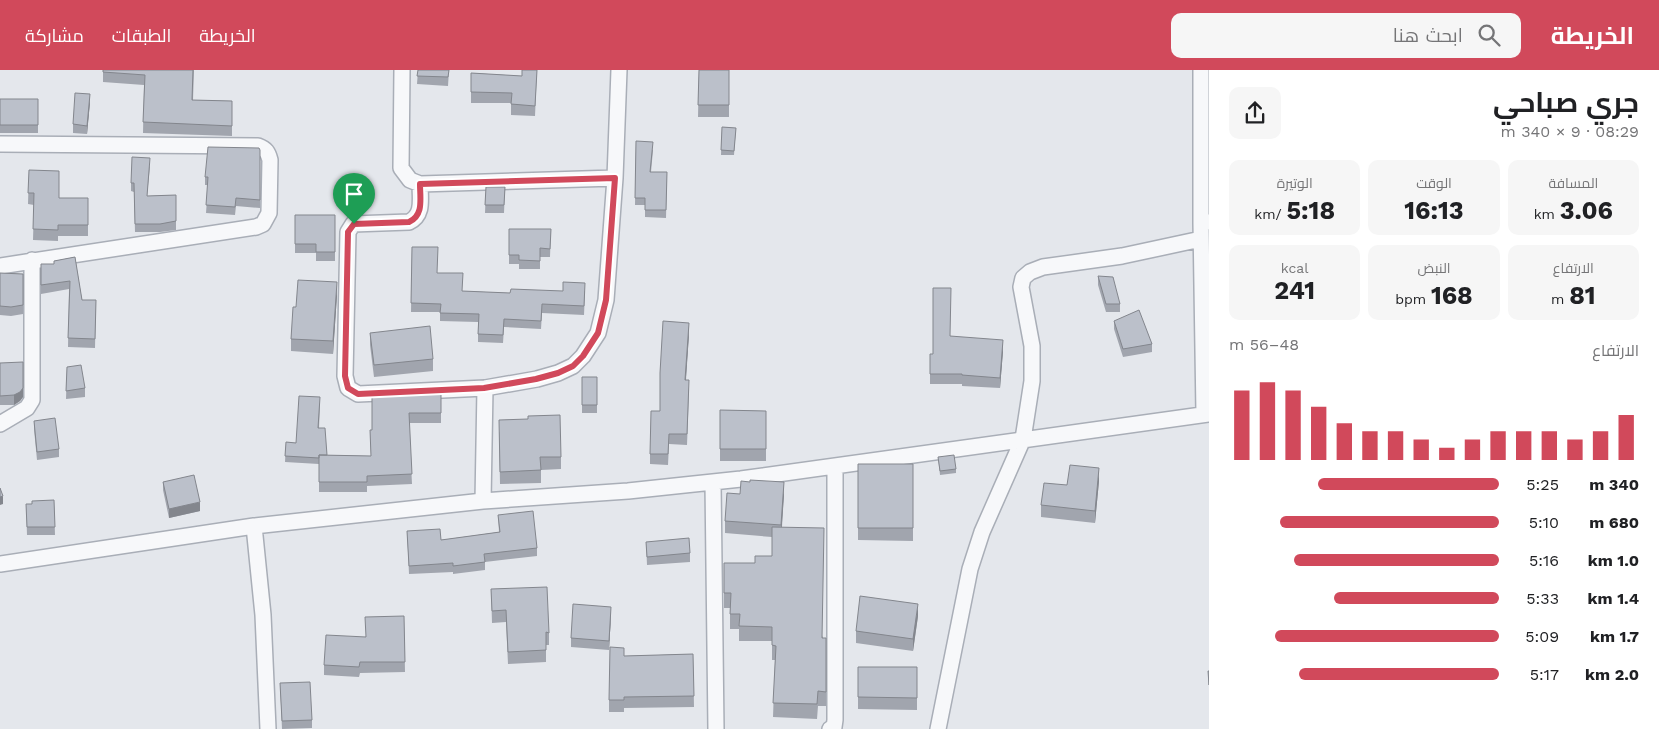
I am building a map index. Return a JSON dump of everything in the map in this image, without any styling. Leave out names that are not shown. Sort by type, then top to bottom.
[{"type":"street","points":[[402,70],[401,168],[410,180],[420,184],[615,178]]},
{"type":"street","points":[[420,184],[419,214],[415,219],[409,222],[354,224],[348,232],[345,376],[348,388],[358,394],[484,388],[536,379],[558,373],[573,366],[583,356],[598,333],[606,300],[615,178],[619,70]]},
{"type":"street","points":[[0,564],[254,526],[483,501],[628,491],[713,482],[1207,414],[1201,239],[1205,222],[1201,70]]},
{"type":"street","points":[[0,144],[258,146],[268,153],[270,160],[269,213],[263,224],[256,227],[0,266]]},
{"type":"street","points":[[938,729],[970,569],[982,532],[1023,439],[1032,381],[1032,346],[1020,287],[1023,278],[1030,272],[1042,267],[1122,256],[1201,239]]},
{"type":"street","points":[[0,424],[27,408],[32,400],[32,260]]},
{"type":"street","points":[[483,501],[484,388]]},
{"type":"street","points":[[830,729],[834,727],[835,720],[835,466]]},
{"type":"street","points":[[713,482],[716,729]]},
{"type":"street","points":[[254,526],[263,615],[268,729]]},
{"type":"building","points":[[103,70],[193,70],[192,100],[232,101],[232,126],[143,122],[145,75],[103,72]]},
{"type":"building","points":[[418,70],[449,70],[448,77],[417,76]]},
{"type":"building","points":[[522,70],[537,70],[535,106],[511,104],[512,93],[471,92],[471,73],[522,76]]},
{"type":"building","points":[[699,70],[729,70],[729,105],[698,105]]},
{"type":"building","points":[[75,93],[90,94],[87,126],[73,124]]},
{"type":"building","points":[[0,99],[38,99],[38,125],[0,125]]},
{"type":"building","points":[[722,127],[736,128],[734,151],[721,150]]},
{"type":"building","points":[[636,141],[653,142],[650,172],[667,172],[666,210],[645,210],[645,198],[635,198]]},
{"type":"building","points":[[208,147],[259,148],[260,200],[236,198],[235,207],[206,205],[208,177],[205,177]]},
{"type":"building","points":[[132,157],[150,158],[147,196],[176,195],[176,221],[160,224],[135,224],[134,183],[131,183]]},
{"type":"building","points":[[29,170],[59,171],[59,198],[88,198],[88,225],[58,225],[58,230],[33,229],[34,193],[28,193]]},
{"type":"building","points":[[486,187],[505,187],[504,205],[485,205]]},
{"type":"building","points":[[295,215],[335,215],[335,252],[316,252],[316,244],[295,244]]},
{"type":"building","points":[[509,229],[551,229],[550,249],[540,248],[540,261],[519,260],[519,255],[509,255]]},
{"type":"building","points":[[412,247],[438,247],[437,273],[463,273],[462,291],[510,293],[511,289],[563,291],[563,282],[585,283],[584,306],[542,304],[541,321],[504,319],[503,335],[478,334],[479,314],[440,313],[441,304],[411,303]]},
{"type":"building","points":[[75,257],[82,300],[96,300],[95,339],[68,338],[70,281],[41,285],[41,264],[54,264],[54,261]]},
{"type":"building","points":[[0,273],[23,274],[23,305],[0,306]]},
{"type":"building","points":[[1098,276],[1113,277],[1120,304],[1106,304]]},
{"type":"building","points":[[298,280],[337,282],[333,341],[291,339],[293,307],[296,307]]},
{"type":"building","points":[[933,288],[951,288],[950,336],[1003,340],[1000,378],[962,374],[930,374],[930,354],[933,354]]},
{"type":"building","points":[[1139,310],[1152,344],[1123,349],[1114,321]]},
{"type":"building","points":[[663,321],[689,323],[685,380],[689,380],[687,434],[669,434],[668,454],[650,454],[651,411],[660,411]]},
{"type":"building","points":[[430,326],[433,359],[374,365],[370,333]]},
{"type":"building","points":[[23,362],[23,388],[14,395],[0,396],[0,363]]},
{"type":"building","points":[[81,365],[85,388],[66,391],[67,367]]},
{"type":"building","points":[[582,377],[597,377],[597,405],[582,405]]},
{"type":"building","points":[[424,390],[441,390],[441,413],[409,413],[412,474],[367,476],[367,482],[319,482],[319,455],[371,456],[372,393],[424,392]]},
{"type":"building","points":[[299,396],[320,397],[318,428],[325,428],[327,455],[319,455],[319,458],[285,456],[286,442],[296,443]]},
{"type":"building","points":[[720,410],[766,411],[766,449],[720,449]]},
{"type":"building","points":[[560,415],[561,457],[540,457],[541,470],[500,472],[499,420],[528,419],[528,416]]},
{"type":"building","points":[[55,418],[59,449],[37,452],[34,421]]},
{"type":"building","points":[[954,455],[956,469],[940,471],[938,457]]},
{"type":"building","points":[[858,464],[913,464],[913,528],[858,528]]},
{"type":"building","points":[[1070,465],[1099,468],[1095,511],[1041,505],[1044,483],[1067,485]]},
{"type":"building","points":[[194,475],[200,502],[169,509],[163,482]]},
{"type":"building","points":[[750,480],[784,482],[781,525],[725,521],[727,493],[740,494],[741,481],[750,482]]},
{"type":"building","points":[[54,500],[55,527],[27,527],[26,504],[32,504],[32,501]]},
{"type":"building","points":[[533,511],[537,548],[484,554],[485,562],[453,566],[453,563],[409,566],[407,531],[440,529],[441,540],[500,532],[498,515]]},
{"type":"building","points":[[772,527],[824,528],[822,638],[826,638],[826,692],[818,691],[817,704],[773,703],[776,646],[772,645],[772,627],[739,626],[740,614],[730,614],[731,593],[724,593],[724,563],[755,563],[755,556],[772,556]]},
{"type":"building","points":[[689,538],[690,553],[647,557],[646,542]]},
{"type":"building","points":[[547,587],[549,633],[546,632],[546,650],[508,652],[506,610],[492,611],[491,589]]},
{"type":"building","points":[[860,596],[918,604],[913,639],[856,631]]},
{"type":"building","points":[[573,604],[611,607],[609,641],[571,638]]},
{"type":"building","points":[[404,616],[405,662],[360,662],[359,667],[324,665],[326,635],[366,637],[365,617]]},
{"type":"building","points":[[610,647],[624,648],[624,656],[693,654],[694,696],[624,697],[624,700],[609,700]]},
{"type":"building","points":[[858,667],[917,667],[917,698],[858,697]]},
{"type":"building","points":[[310,682],[312,720],[282,721],[280,683]]},
{"type":"route","points":[[615,178],[606,300],[598,333],[583,356],[573,366],[558,373],[536,379],[484,388],[358,394],[348,388],[345,376],[348,232],[354,224],[364,222],[409,222],[415,219],[419,214],[420,184],[615,178]]}]
